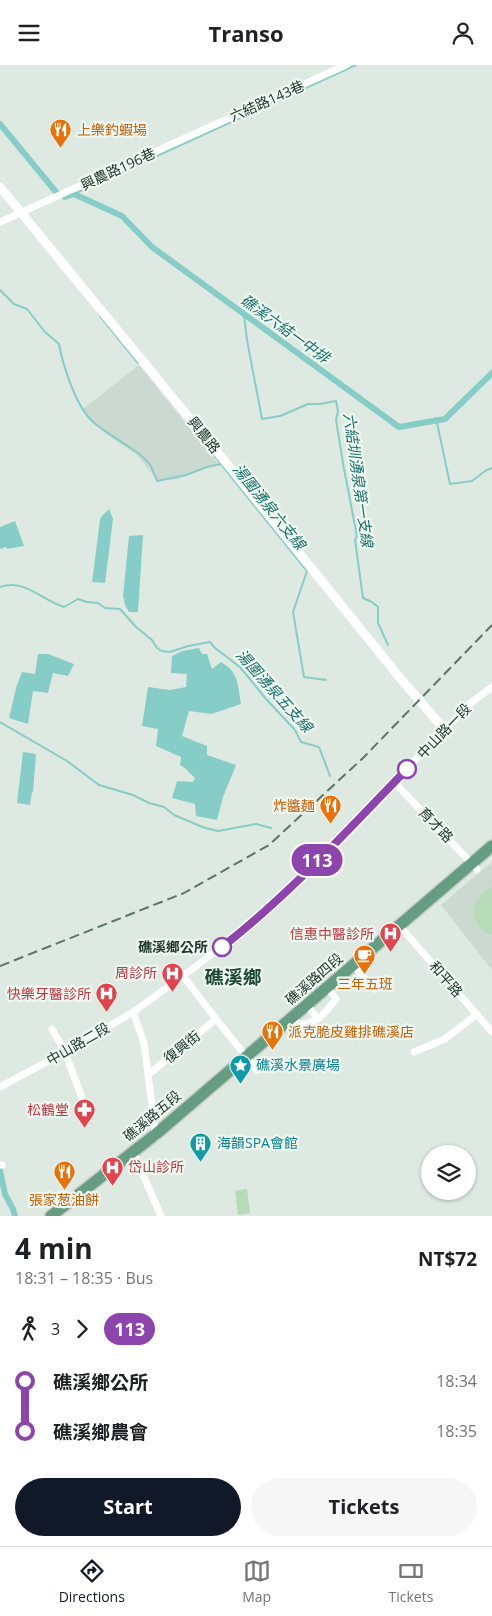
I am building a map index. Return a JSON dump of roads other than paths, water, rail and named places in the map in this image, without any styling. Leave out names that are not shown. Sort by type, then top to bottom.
[{"type":"main road","name":"礁溪路四段","points":[[475,866],[492,846]]},
{"type":"main road","name":"礁溪路四段","points":[[248,1058],[294,1020],[312,1011],[329,990],[401,928],[475,866],[492,856]]},
{"type":"main road","name":"礁溪路五段","points":[[51,1216],[156,1137],[248,1058]]},
{"type":"main road","name":"礁溪路五段","points":[[61,1216],[134,1154]]},
{"type":"street","name":"六結路143巷","points":[[214,125],[346,65]]},
{"type":"street","name":"興農路196巷","points":[[0,222],[214,125]]},
{"type":"street","name":"興農路","points":[[0,187],[196,425],[400,678],[445,730]]},
{"type":"street","name":"中山路一段","points":[[249,926],[472,703],[492,687]]},
{"type":"street","name":"育才路","points":[[394,782],[475,866]]},
{"type":"street","name":"中山路二段","points":[[0,1087],[65,1052],[132,1012],[249,926]]},
{"type":"street","name":"和平路","points":[[401,928],[492,1032]]},
{"type":"street","points":[[355,968],[374,989]]},
{"type":"street","points":[[183,976],[257,1070]]},
{"type":"street","name":"復興街","points":[[132,1012],[144,1043],[156,1137]]},
{"type":"street","points":[[414,1052],[445,1039],[477,1014]]},
{"type":"street","name":"復興街","points":[[148,1075],[216,1019]]},
{"type":"street","points":[[52,1029],[65,1052],[89,1117]]},
{"type":"street","points":[[134,1154],[162,1216]]},
{"type":"water","points":[[109,509],[113,519],[105,583],[92,582],[100,520]]},
{"type":"water","points":[[15,521],[24,546],[0,549],[0,527]]},
{"type":"water","points":[[143,535],[138,612],[129,612],[123,596],[129,536]]},
{"type":"water","points":[[199,648],[202,654],[207,654],[212,669],[221,662],[231,670],[237,680],[241,704],[211,714],[189,711],[182,736],[207,746],[207,755],[236,765],[223,797],[217,820],[196,816],[195,804],[172,798],[177,781],[193,782],[195,778],[180,765],[181,757],[156,746],[158,729],[142,726],[148,687],[170,690],[186,687],[187,674],[171,673],[172,656],[182,651]]},
{"type":"water","points":[[38,654],[48,654],[74,664],[68,676],[53,673],[48,693],[33,691],[28,724],[9,718],[22,672],[35,674]]},
{"type":"water","points":[[23,752],[36,754],[30,805],[17,803]]},
{"type":"waterway","points":[[74,194],[356,65]]},
{"type":"waterway","points":[[0,124],[56,192]]},
{"type":"waterway","name":"礁溪六結一中排","points":[[65,197],[74,194],[122,216],[152,247],[399,427],[445,419],[492,373]]},
{"type":"waterway","name":"湯圍湧泉六支線","points":[[0,290],[14,304],[27,309],[45,332],[59,344],[71,385],[86,414],[99,427],[146,460],[151,466],[157,481],[186,475],[221,464],[307,571],[293,612],[304,677],[326,680]]},
{"type":"waterway","name":"六結圳湧泉第一支線","points":[[244,315],[262,419],[280,416],[308,404],[336,401],[338,411],[336,420],[357,536],[355,540],[363,598],[378,607],[378,623],[388,645]]},
{"type":"waterway","points":[[100,316],[138,363]]},
{"type":"waterway","points":[[436,418],[450,484],[472,481],[492,468]]},
{"type":"waterway","points":[[196,433],[221,464]]},
{"type":"waterway","name":"湯圍湧泉五支線","points":[[0,587],[17,585],[64,607],[78,599],[98,603],[105,608],[120,609],[162,651],[170,652],[210,642],[240,667],[295,730],[301,742],[319,747],[330,776]]},
{"type":"waterway","points":[[0,722],[67,761],[99,785],[164,807],[174,815],[205,828],[218,831],[256,824],[271,828]]},
{"type":"waterway","points":[[0,1170],[5,1194],[15,1216]]},
{"type":"railway","points":[[0,966],[184,893],[269,845],[363,758],[492,625]]},
{"type":"place","name":"上樂釣蝦場","points":[[61,149]]},
{"type":"place","name":"炸醬麵","points":[[331,825]]},
{"type":"place","name":"礁溪鄉公所","points":[[222,947]]},
{"type":"place","name":"信惠中醫診所","points":[[390,953]]},
{"type":"place","name":"三年五班","points":[[365,975]]},
{"type":"place","name":"周診所","points":[[173,992]]},
{"type":"place","name":"快樂牙醫診所","points":[[107,1013]]},
{"type":"place","name":"派克脆皮雞排礁溪店","points":[[272,1051]]},
{"type":"place","name":"礁溪水景廣場","points":[[240,1084]]},
{"type":"place","name":"松鶴堂","points":[[85,1129]]},
{"type":"place","name":"海韻SPA會館","points":[[201,1162]]},
{"type":"place","name":"岱山診所","points":[[112,1186]]},
{"type":"place","name":"張家葱油餅","points":[[64,1191]]},
{"type":"district","name":"礁溪鄉","points":[[233,977]]}]
